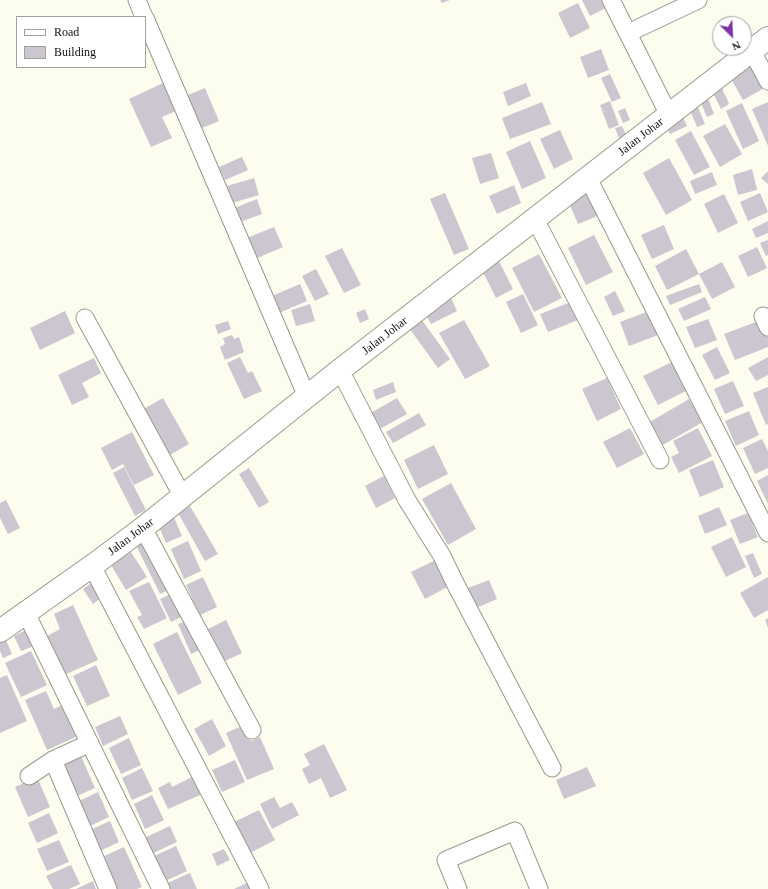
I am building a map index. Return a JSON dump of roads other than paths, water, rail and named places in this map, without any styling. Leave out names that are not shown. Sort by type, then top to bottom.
[{"type":"street","points":[[137,0],[144,16]]},
{"type":"street","points":[[611,0],[669,115]]},
{"type":"street","points":[[628,33],[698,0]]},
{"type":"street","points":[[146,20],[307,396]]},
{"type":"street","points":[[760,44],[768,81]]},
{"type":"street","name":"Jalan Johar","points":[[0,631],[143,528],[340,370],[760,44]]},
{"type":"street","points":[[588,178],[768,533]]},
{"type":"street","points":[[535,219],[660,460]]},
{"type":"street","points":[[85,318],[183,497]]},
{"type":"street","points":[[340,370],[407,500],[448,566],[456,585],[552,768]]},
{"type":"street","points":[[143,528],[252,730]]},
{"type":"street","points":[[92,566],[260,889]]},
{"type":"street","points":[[26,613],[161,889]]},
{"type":"street","points":[[29,776],[53,760],[90,743]]},
{"type":"street","points":[[53,760],[108,889]]},
{"type":"street","points":[[458,889],[446,860],[515,831],[539,889]]}]
